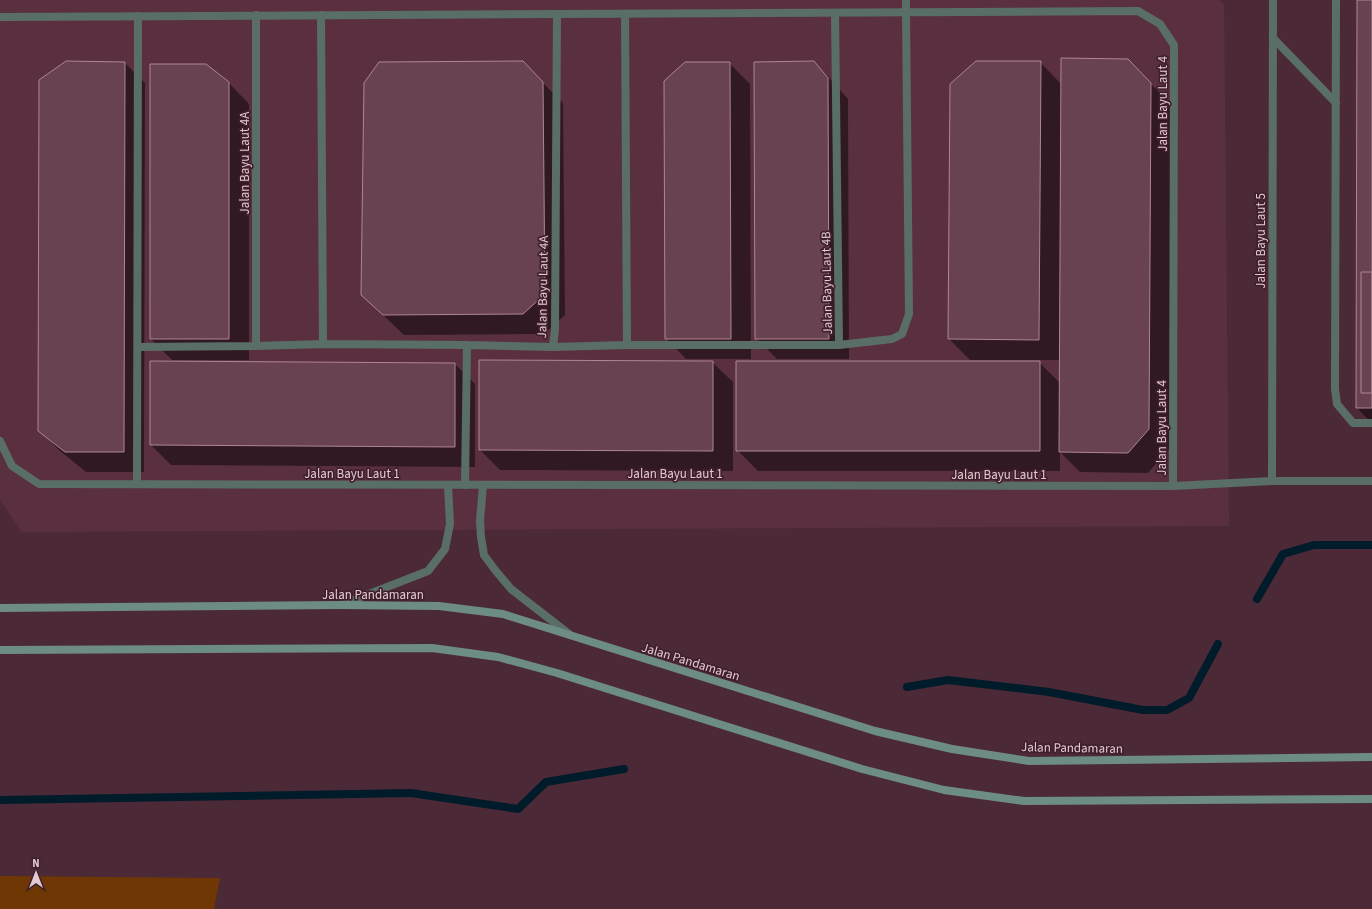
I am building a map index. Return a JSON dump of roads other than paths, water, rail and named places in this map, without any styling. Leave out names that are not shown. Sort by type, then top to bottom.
[{"type":"main road","name":"Jalan Pandamaran","points":[[0,608],[340,605],[439,606],[503,614],[875,731],[952,750],[1029,761],[1372,757]]},
{"type":"main road","points":[[0,650],[432,648],[498,657],[542,669],[862,769],[944,790],[1024,801],[1372,799]]},
{"type":"street","name":"Jalan Bayu Laut 4B","points":[[835,13],[839,345],[892,340],[902,334],[909,314],[906,0]]},
{"type":"street","name":"Jalan Bayu Laut 5","points":[[1272,481],[1273,0]]},
{"type":"street","points":[[1336,0],[1335,389],[1337,404],[1353,423],[1372,423]]},
{"type":"street","name":"Jalan Bayu Laut 4","points":[[1,16],[1138,11],[1160,24],[1174,45],[1173,486]]},
{"type":"street","name":"Jalan Bayu Laut 4A","points":[[557,14],[555,329],[553,347],[627,345],[839,345]]},
{"type":"street","points":[[625,14],[627,345]]},
{"type":"street","name":"Jalan Bayu Laut 4A","points":[[256,15],[256,346]]},
{"type":"street","points":[[321,15],[323,344]]},
{"type":"street","points":[[137,484],[138,16]]},
{"type":"street","points":[[1273,38],[1336,103]]},
{"type":"street","points":[[138,347],[323,344],[553,347]]},
{"type":"street","points":[[465,485],[467,345]]},
{"type":"street","name":"Jalan Bayu Laut 1","points":[[0,441],[12,466],[39,484],[1173,486],[1272,481],[1372,481]]},
{"type":"street","points":[[340,605],[428,571],[446,549],[450,524],[448,485]]},
{"type":"street","points":[[482,485],[480,521],[484,555],[511,589],[570,635]]},
{"type":"waterway","points":[[1257,599],[1283,554],[1314,545],[1372,545]]},
{"type":"waterway","points":[[907,687],[948,680],[1049,692],[1143,710],[1167,710],[1189,698],[1218,644]]},
{"type":"waterway","points":[[0,800],[411,793],[518,809],[546,782],[624,769]]}]
